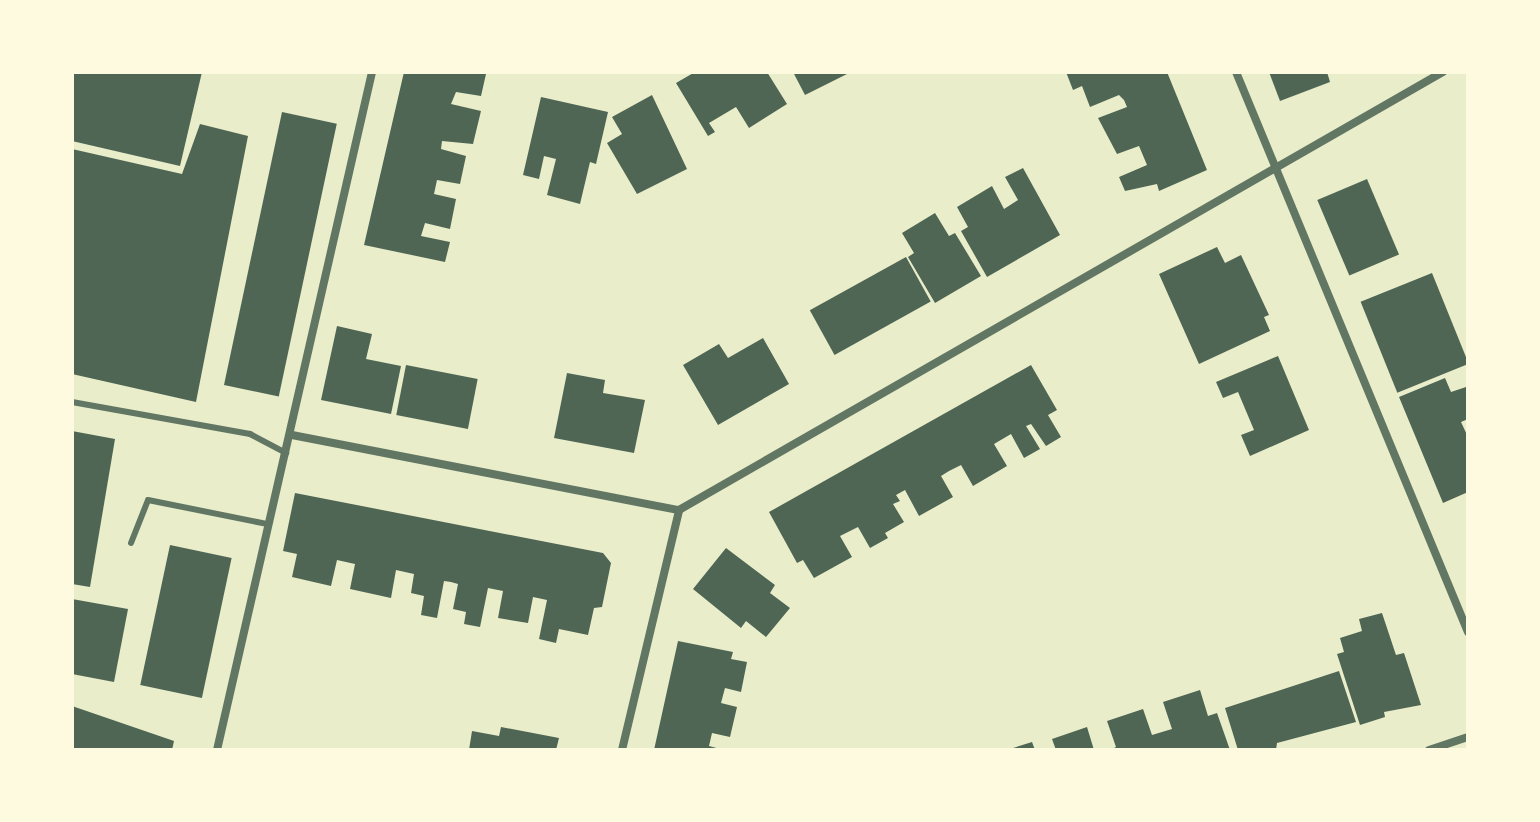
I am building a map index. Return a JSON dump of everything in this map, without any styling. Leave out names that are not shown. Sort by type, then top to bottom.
[{"type":"street","points":[[217,750],[267,524],[292,435],[372,72]]},
{"type":"street","points":[[1236,72],[1468,632]]},
{"type":"street","points":[[292,435],[679,510],[1276,171],[1443,72]]},
{"type":"street","points":[[622,750],[679,510]]},
{"type":"street","points":[[1429,750],[1468,737]]},
{"type":"lane","points":[[72,402],[250,434],[286,453]]},
{"type":"lane","points":[[131,543],[148,500],[267,524]]},
{"type":"building","points":[[72,72],[202,72],[180,166],[72,141]]},
{"type":"building","points":[[404,72],[486,74],[481,96],[456,92],[451,104],[481,111],[473,144],[442,141],[441,149],[466,156],[460,184],[437,180],[434,194],[456,199],[450,229],[425,223],[421,236],[450,242],[445,262],[364,245]]},
{"type":"building","points":[[695,72],[767,72],[787,104],[749,128],[736,107],[709,123],[715,132],[708,136],[676,83]]},
{"type":"building","points":[[793,72],[851,72],[805,95]]},
{"type":"building","points":[[1066,72],[1167,72],[1207,170],[1159,191],[1157,184],[1125,191],[1119,177],[1147,165],[1139,146],[1117,154],[1098,118],[1127,107],[1124,100],[1119,95],[1090,107],[1082,86],[1073,90]]},
{"type":"building","points":[[1269,72],[1327,72],[1330,82],[1280,101]]},
{"type":"building","points":[[652,95],[687,169],[637,194],[607,143],[622,134],[612,117]]},
{"type":"building","points":[[541,97],[608,112],[596,164],[590,162],[580,204],[547,195],[556,159],[544,156],[539,179],[523,175]]},
{"type":"building","points":[[282,112],[337,124],[279,397],[224,385]]},
{"type":"building","points":[[200,124],[248,136],[196,402],[72,374],[72,149],[182,174]]},
{"type":"building","points":[[1023,168],[1060,235],[987,277],[961,231],[968,227],[957,207],[992,186],[1004,209],[1018,200],[1005,177]]},
{"type":"building","points":[[1367,179],[1399,254],[1349,276],[1317,200]]},
{"type":"building","points":[[935,213],[949,236],[955,233],[981,276],[935,303],[908,257],[914,253],[902,233]]},
{"type":"building","points":[[1217,247],[1225,263],[1241,255],[1269,315],[1264,317],[1270,331],[1199,364],[1159,274]]},
{"type":"building","points":[[906,257],[931,302],[835,355],[810,310]]},
{"type":"building","points":[[1432,273],[1468,364],[1397,393],[1361,302]]},
{"type":"building","points":[[337,326],[372,334],[366,359],[401,366],[391,414],[321,400]]},
{"type":"building","points":[[763,338],[789,384],[718,425],[683,365],[719,344],[728,358]]},
{"type":"building","points":[[1278,356],[1309,430],[1250,456],[1241,435],[1254,430],[1238,392],[1223,398],[1216,382]]},
{"type":"building","points":[[406,365],[478,379],[468,429],[396,415]]},
{"type":"building","points":[[1031,365],[1057,410],[1048,415],[1061,437],[1046,446],[1031,424],[1026,426],[1040,449],[1024,458],[1011,434],[994,444],[1007,466],[973,486],[961,465],[949,471],[941,476],[953,497],[919,516],[905,490],[896,495],[900,501],[893,504],[904,522],[885,533],[888,538],[870,548],[858,527],[840,536],[852,557],[814,578],[803,560],[797,563],[769,512]]},
{"type":"building","points":[[567,373],[605,380],[603,393],[645,400],[634,453],[554,438]]},
{"type":"building","points":[[1445,378],[1451,392],[1466,387],[1468,393],[1468,419],[1461,422],[1468,437],[1468,492],[1443,503],[1399,397]]},
{"type":"building","points":[[72,431],[115,439],[90,587],[72,584]]},
{"type":"building","points":[[295,493],[603,553],[611,563],[602,607],[594,608],[588,635],[559,629],[556,643],[539,639],[547,600],[533,597],[528,623],[498,618],[503,591],[488,588],[480,627],[464,624],[466,612],[453,609],[458,584],[451,582],[444,581],[437,618],[421,615],[424,596],[411,593],[414,574],[396,570],[391,598],[350,589],[355,564],[337,560],[331,586],[292,577],[297,554],[283,551]]},
{"type":"building","points":[[170,545],[232,558],[202,698],[140,685]]},
{"type":"building","points":[[726,548],[775,585],[770,593],[790,608],[766,637],[746,621],[741,628],[693,589]]},
{"type":"building","points":[[72,599],[128,609],[114,682],[72,674]]},
{"type":"building","points":[[1382,613],[1396,655],[1404,653],[1421,705],[1384,712],[1385,717],[1360,725],[1337,654],[1344,652],[1340,638],[1362,631],[1359,619]]},
{"type":"building","points":[[678,641],[733,652],[731,659],[747,662],[741,692],[725,688],[721,703],[737,707],[730,737],[712,733],[709,746],[724,750],[654,750]]},
{"type":"building","points":[[1339,671],[1356,722],[1277,743],[1276,750],[1238,750],[1225,708]]},
{"type":"building","points":[[1200,690],[1208,716],[1217,713],[1230,750],[1110,750],[1116,747],[1107,721],[1143,709],[1152,735],[1172,729],[1163,702]]},
{"type":"building","points":[[72,706],[174,741],[172,750],[72,750]]},
{"type":"building","points":[[501,727],[559,738],[556,750],[469,750],[472,731],[499,736]]},
{"type":"building","points":[[1087,727],[1094,750],[1056,750],[1052,739]]},
{"type":"building","points":[[1032,742],[1035,750],[1010,750],[1010,749]]}]
